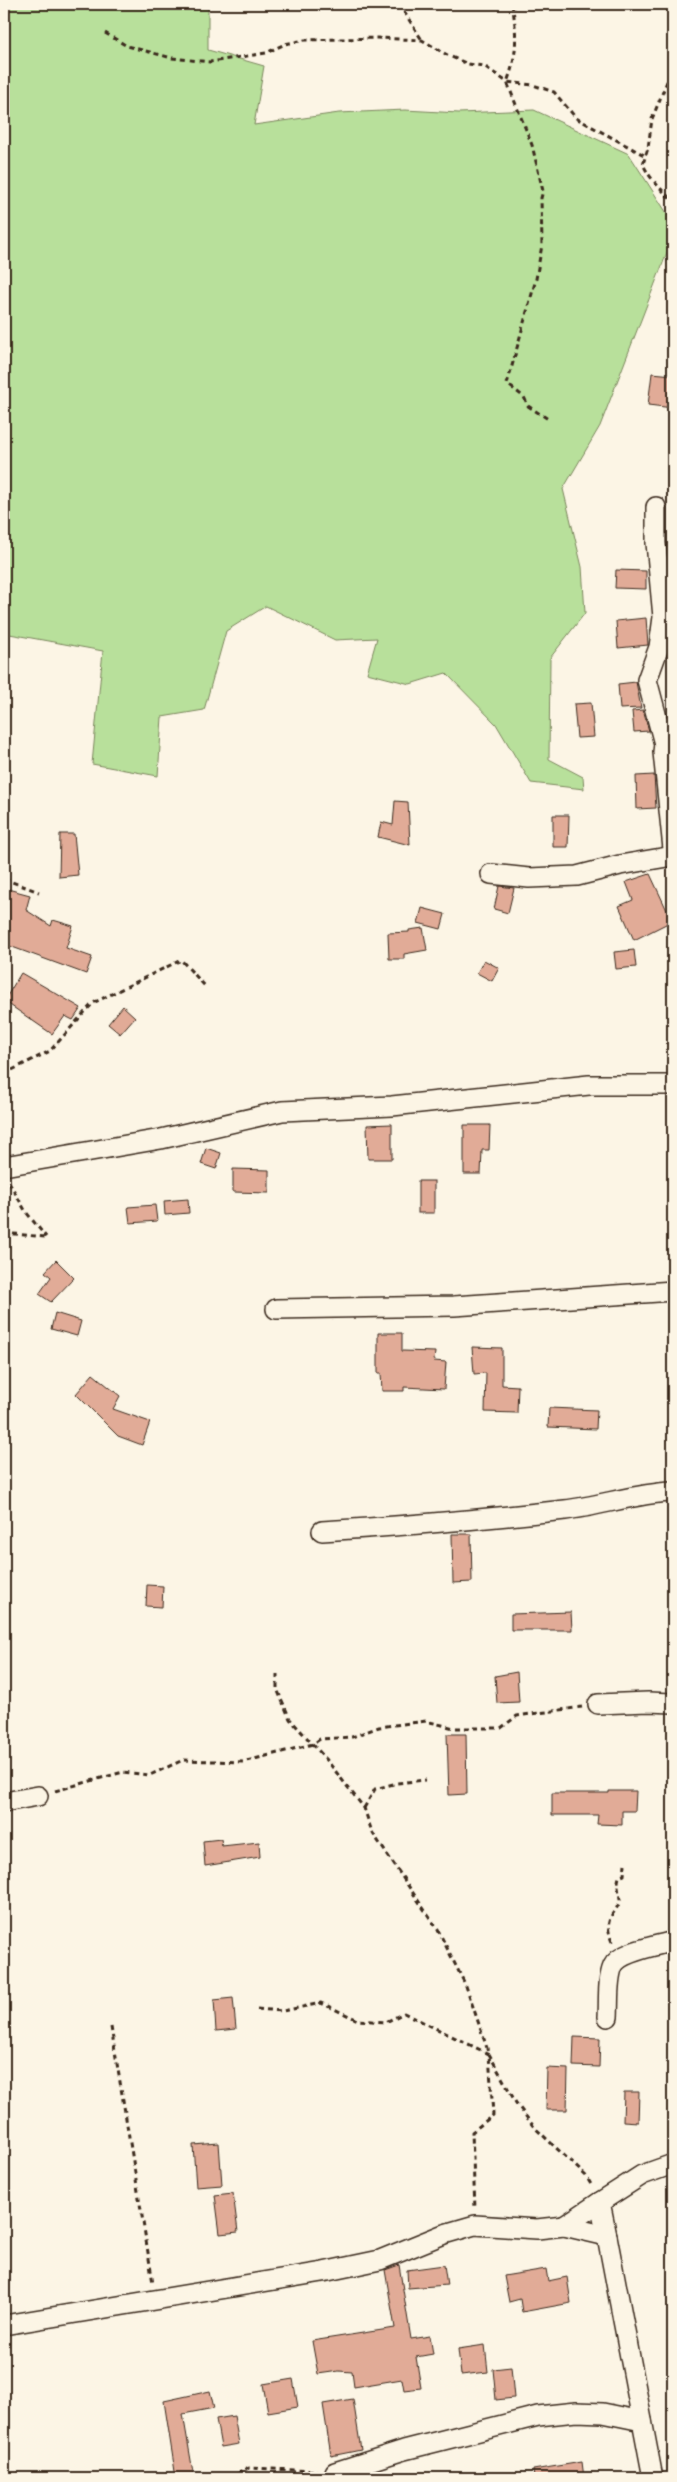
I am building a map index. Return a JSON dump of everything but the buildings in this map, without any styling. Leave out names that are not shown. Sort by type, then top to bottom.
[{"type":"street","points":[[656,507],[656,543],[663,616],[659,646],[647,680],[649,694],[664,744],[673,849]]},
{"type":"street","points":[[664,744],[669,729],[673,724]]},
{"type":"street","points":[[491,874],[529,878],[577,876],[620,865],[673,856]]},
{"type":"street","points":[[4,1166],[161,1139],[282,1110],[392,1106],[589,1085],[673,1084]]},
{"type":"street","points":[[276,1308],[454,1306],[673,1291]]},
{"type":"street","points":[[322,1531],[486,1520],[567,1510],[658,1492],[673,1492]]},
{"type":"street","points":[[598,1704],[673,1703]]},
{"type":"street","points":[[4,1802],[38,1796]]},
{"type":"street","points":[[608,2017],[612,1971],[616,1961],[623,1956],[673,1941]]},
{"type":"street","points":[[564,2226],[642,2175],[673,2164]]},
{"type":"street","points":[[600,2202],[653,2478]]},
{"type":"street","points":[[4,2325],[324,2272],[380,2260],[444,2234],[475,2226],[537,2229],[564,2226],[606,2236]]},
{"type":"street","points":[[335,2472],[404,2450],[538,2416],[576,2412],[603,2413],[642,2421]]},
{"type":"path","points":[[399,4],[422,40],[449,56],[468,64],[484,66],[507,82],[533,85],[554,92],[576,118],[644,155]]},
{"type":"path","points":[[512,4],[517,29],[515,61],[507,82],[532,145],[543,191],[541,198],[542,245],[536,279],[507,384],[524,397],[528,406],[548,419]]},
{"type":"path","points":[[672,4],[673,47]]},
{"type":"path","points":[[104,33],[126,46],[172,58],[210,62],[266,53],[285,44],[305,40],[363,38],[422,40]]},
{"type":"path","points":[[673,55],[672,70],[652,119],[648,148],[644,155],[643,164],[648,174],[673,202]]},
{"type":"path","points":[[4,879],[39,892]]},
{"type":"path","points":[[4,1074],[50,1051],[93,1003],[181,960],[205,986]]},
{"type":"path","points":[[4,1166],[12,1190],[46,1237],[4,1233]]},
{"type":"path","points":[[277,1674],[277,1689],[290,1719],[313,1744],[364,1808],[372,1832],[438,1930],[466,1986],[489,2054],[516,2103],[534,2128],[586,2176],[600,2202]]},
{"type":"path","points":[[38,1796],[124,1772],[150,1775],[183,1760],[244,1762],[313,1744],[320,1739],[352,1737],[379,1727],[426,1721],[454,1728],[501,1728],[517,1716],[568,1711],[598,1704]]},
{"type":"path","points":[[364,1808],[375,1789],[396,1783],[426,1780]]},
{"type":"path","points":[[623,1956],[614,1949],[608,1932],[612,1913],[618,1907],[620,1900],[617,1885],[619,1877],[624,1875],[626,1871],[625,1864]]},
{"type":"path","points":[[257,2008],[283,2011],[321,2003],[358,2020],[386,2022],[404,2013],[489,2054]]},
{"type":"path","points":[[111,2027],[156,2301]]},
{"type":"path","points":[[475,2226],[472,2132],[493,2115],[489,2054]]},
{"type":"path","points":[[229,2478],[249,2468],[335,2472]]},
{"type":"green space","points":[[4,4],[208,4],[208,50],[264,66],[254,125],[339,113],[405,110],[459,113],[534,110],[629,154],[668,215],[668,250],[600,426],[563,489],[582,567],[585,613],[550,658],[549,759],[583,777],[584,789],[531,783],[496,724],[446,673],[410,684],[367,673],[377,638],[335,640],[266,606],[226,631],[204,710],[162,717],[158,776],[92,764],[103,651],[4,633]]}]
